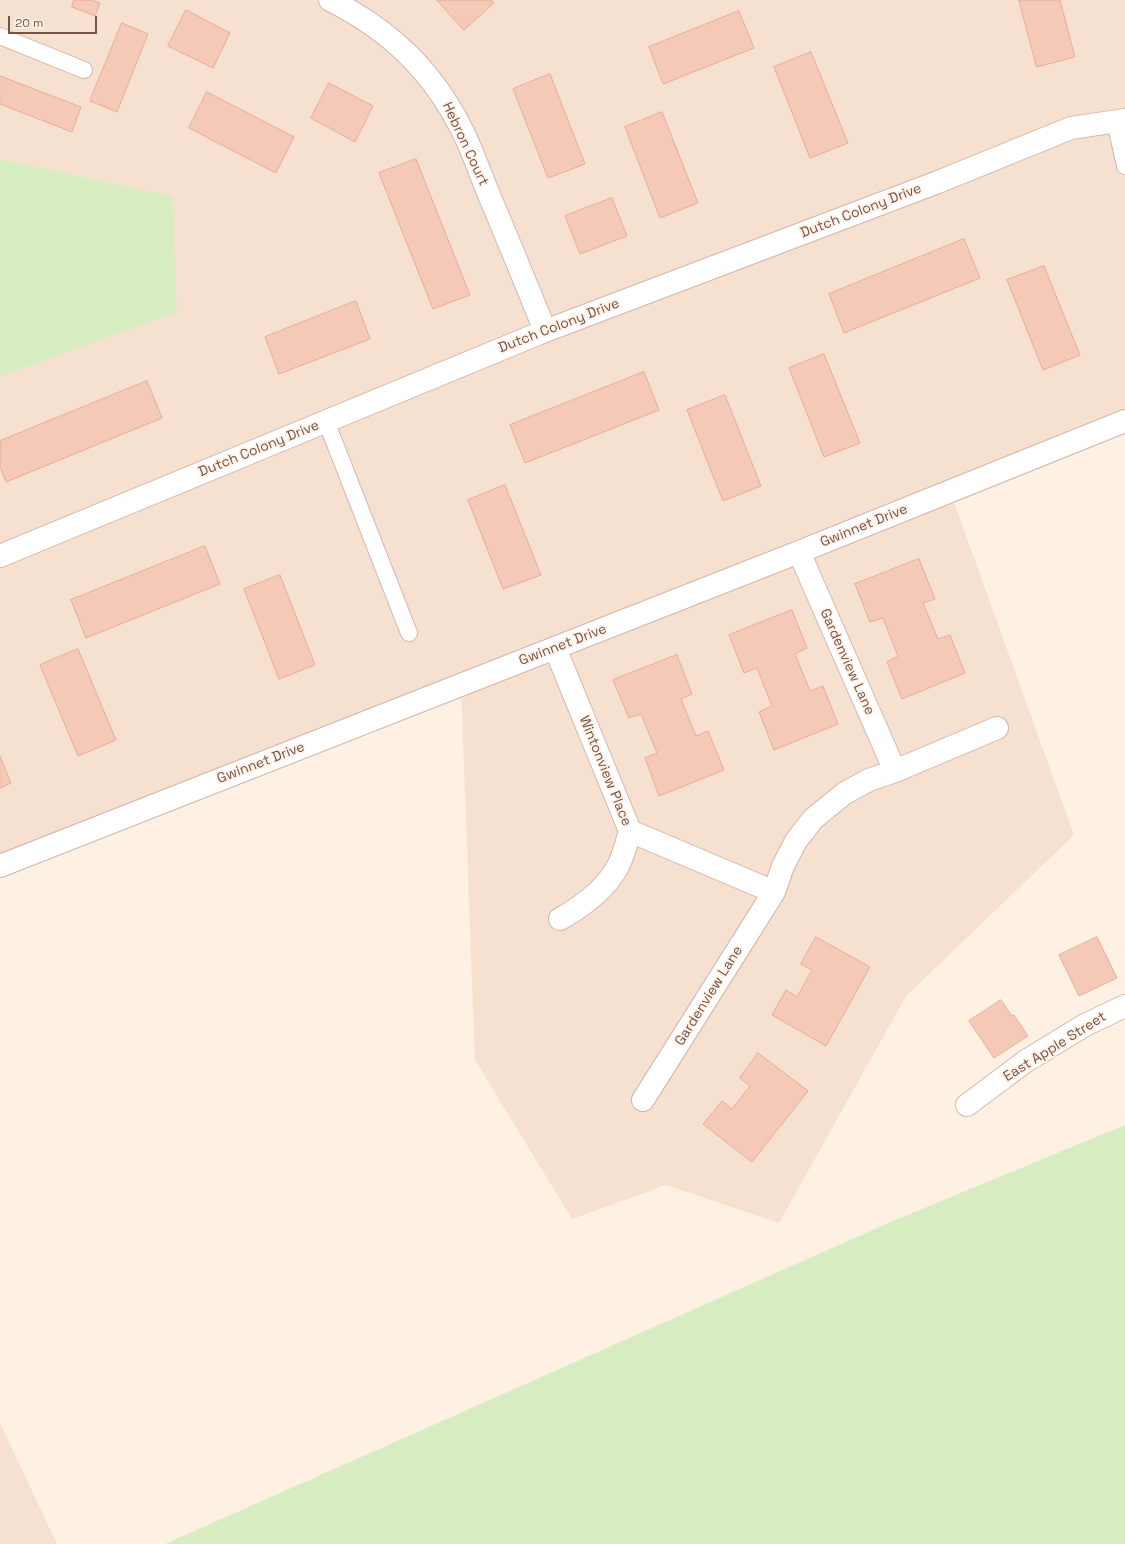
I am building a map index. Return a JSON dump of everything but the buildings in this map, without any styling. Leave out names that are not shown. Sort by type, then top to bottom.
[{"type":"street","name":"Hebron Court","points":[[330,0],[355,12],[388,36],[417,64],[443,97],[463,132],[546,330]]},
{"type":"street","name":"Dutch Colony Drive","points":[[0,556],[546,330],[938,182],[1071,128],[1120,120]]},
{"type":"street","name":"Gwinnet Drive","points":[[0,866],[799,552],[1125,421]]},
{"type":"street","name":"Gardenview Lane","points":[[799,552],[895,771]]},
{"type":"street","name":"Wintonview Place","points":[[555,648],[630,831],[619,864],[606,884],[580,907],[560,918]]},
{"type":"street","name":"Gardenview Lane","points":[[643,1100],[774,892],[783,866],[796,842],[813,819],[844,793],[869,780],[895,771],[997,728]]},
{"type":"street","points":[[630,831],[774,892]]},
{"type":"street","name":"East Apple Street","points":[[967,1105],[1026,1061],[1086,1025],[1125,1006]]},
{"type":"lane","points":[[0,36],[84,70]]},
{"type":"lane","points":[[1120,120],[1125,166]]},
{"type":"lane","points":[[326,421],[409,633]]},
{"type":"shaded area","points":[[0,0],[1125,0],[1125,414],[947,483],[1074,835],[906,996],[779,1223],[666,1185],[572,1219],[475,1060],[461,685],[0,866],[0,377],[176,312],[173,196],[0,159]]},
{"type":"shaded area","points":[[0,1423],[57,1544],[0,1544]]},
{"type":"green space","points":[[0,159],[173,196],[177,312],[0,377]]},
{"type":"green space","points":[[1125,1125],[1125,1544],[165,1544],[893,1221]]}]
